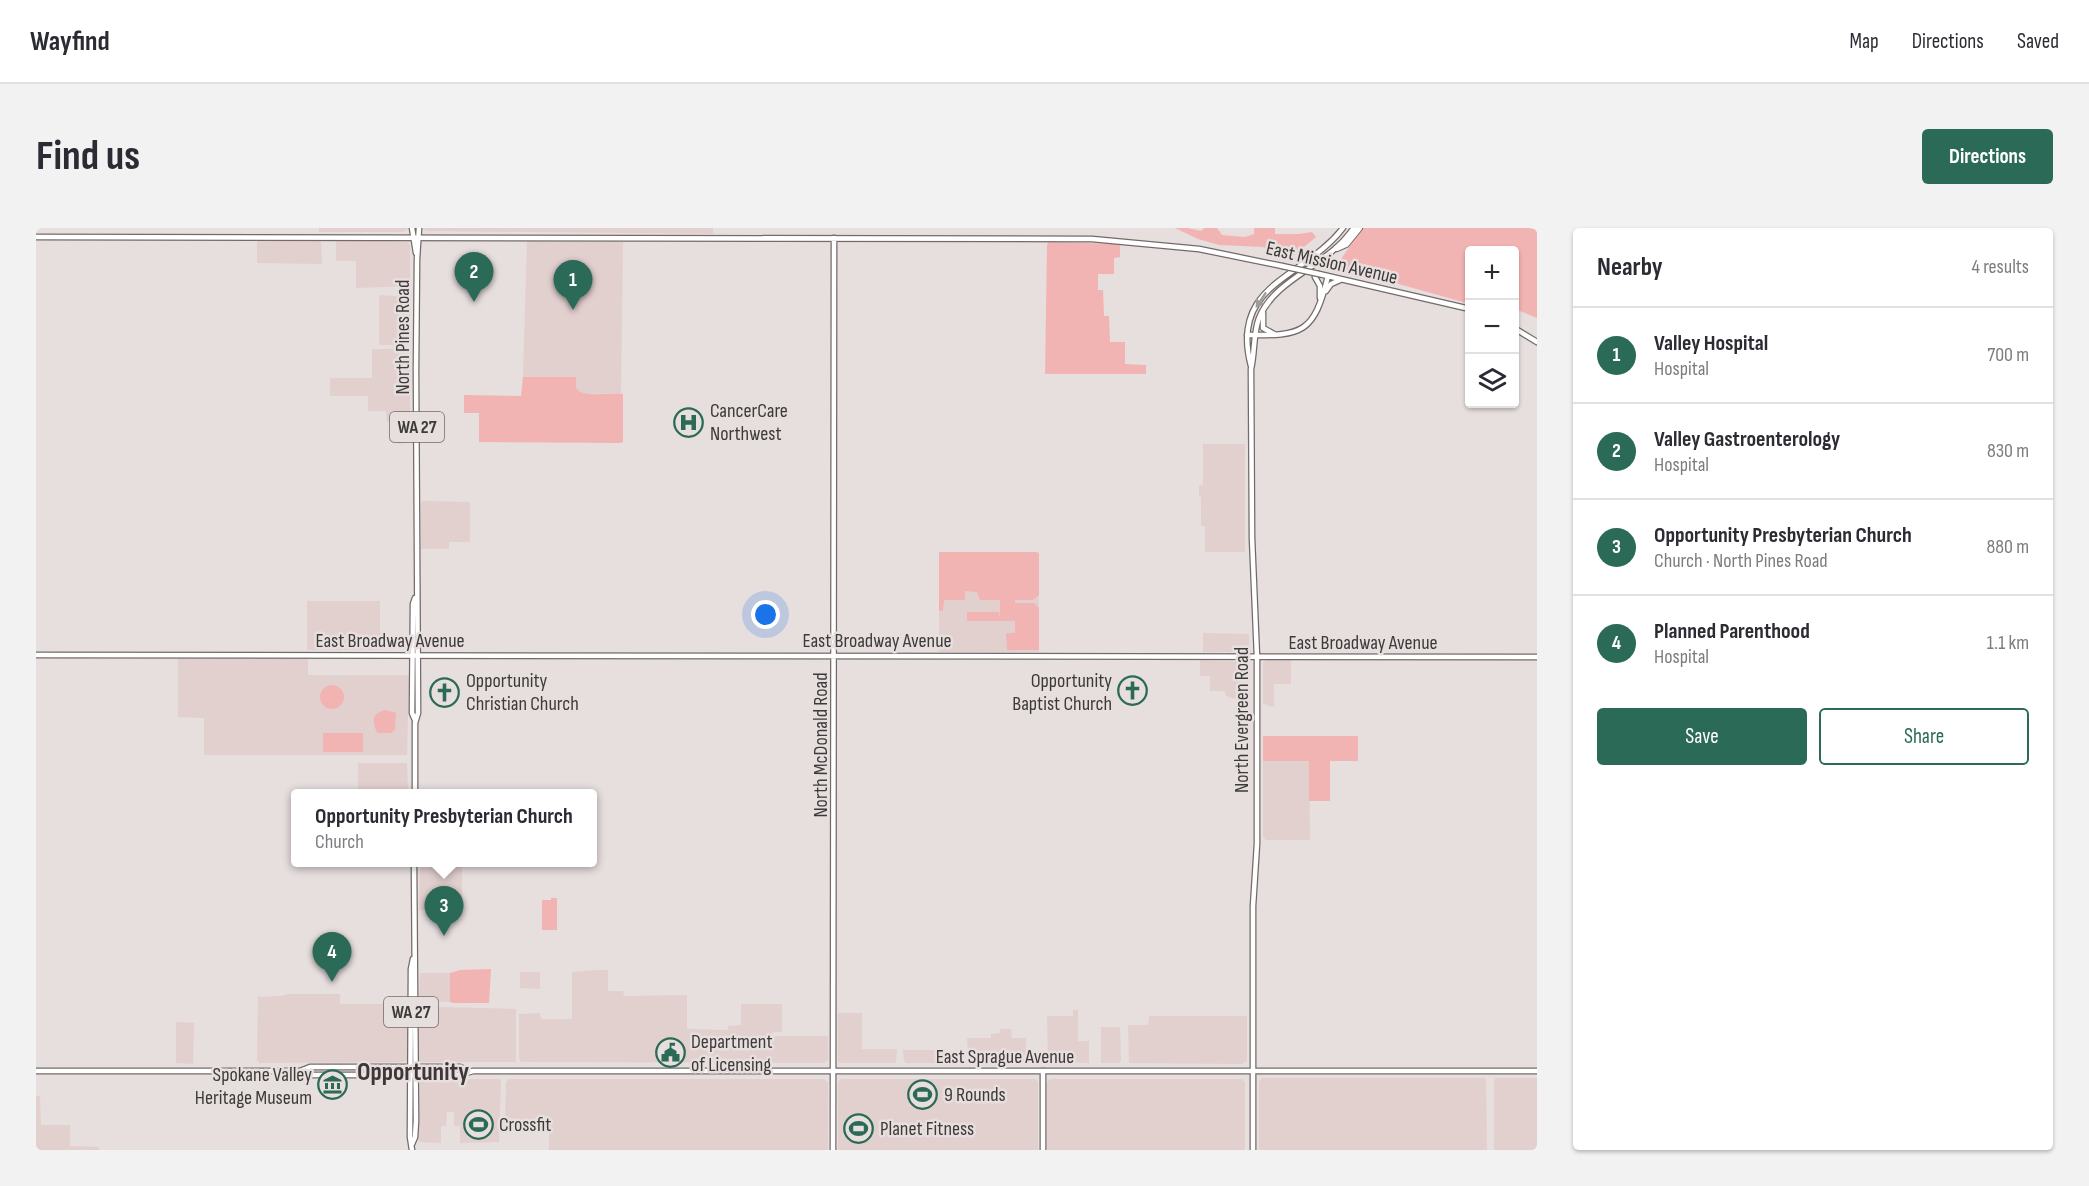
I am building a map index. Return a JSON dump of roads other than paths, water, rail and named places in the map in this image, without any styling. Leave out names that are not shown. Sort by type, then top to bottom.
[{"type":"highway","points":[[1337,248],[1346,244],[1359,228]]},
{"type":"main road","name":"North Pines Road","points":[[412,228],[417,259]]},
{"type":"main road","name":"North Pines Road","points":[[415,789],[416,723],[412,713],[415,655],[413,604],[416,596],[419,228]]},
{"type":"main road","name":"North Evergreen Road","points":[[1251,369],[1247,352],[1247,336],[1255,309],[1266,291],[1327,245],[1343,228]]},
{"type":"main road","name":"North Evergreen Road","points":[[1252,1150],[1253,906],[1257,844],[1257,657],[1252,538],[1251,369],[1254,336],[1263,311],[1282,288],[1337,248],[1354,228]]},
{"type":"main road","name":"East Mission Avenue","points":[[36,237],[1092,239],[1190,248],[1282,266],[1317,276],[1342,279],[1465,308]]},
{"type":"main road","name":"North McDonald Road","points":[[833,1150],[834,238]]},
{"type":"main road","points":[[1317,276],[1320,286],[1320,307]]},
{"type":"main road","points":[[1247,336],[1289,334],[1306,326],[1320,307],[1328,276]]},
{"type":"main road","points":[[1323,294],[1331,284],[1342,279]]},
{"type":"main road","points":[[1263,311],[1263,328],[1276,335]]},
{"type":"main road","points":[[1519,331],[1537,342]]},
{"type":"main road","name":"East Broadway Avenue","points":[[36,655],[1537,657]]},
{"type":"main road","name":"WA 27","points":[[412,1147],[410,1137],[416,969],[414,867]]},
{"type":"main road","name":"East Sprague Avenue","points":[[36,1071],[299,1071],[310,1067],[460,1067],[473,1071],[1537,1071]]},
{"type":"main road","name":"East Sprague Avenue","points":[[299,1071],[310,1075],[460,1075],[473,1071]]},
{"type":"main road","points":[[1043,1071],[1043,1150]]},
{"type":"place","name":"Valley Gastroenterology","points":[[474,302]]},
{"type":"place","name":"Valley Hospital","points":[[573,310]]},
{"type":"place","name":"CancerCare Northwest","points":[[689,422]]},
{"type":"place","name":"Opportunity Baptist Church","points":[[1133,691]]},
{"type":"place","name":"Opportunity Christian Church","points":[[445,692]]},
{"type":"place","name":"Opportunity Presbyterian Church","points":[[444,936]]},
{"type":"place","name":"Planned Parenthood","points":[[332,982]]},
{"type":"place","name":"Department of Licensing","points":[[670,1052]]},
{"type":"place","name":"Spokane Valley Heritage Museum","points":[[333,1085]]},
{"type":"place","name":"9 Rounds","points":[[923,1094]]},
{"type":"place","name":"Crossfit","points":[[478,1124]]},
{"type":"place","name":"Planet Fitness","points":[[859,1128]]},
{"type":"district","name":"Opportunity","points":[[413,1071]]}]
